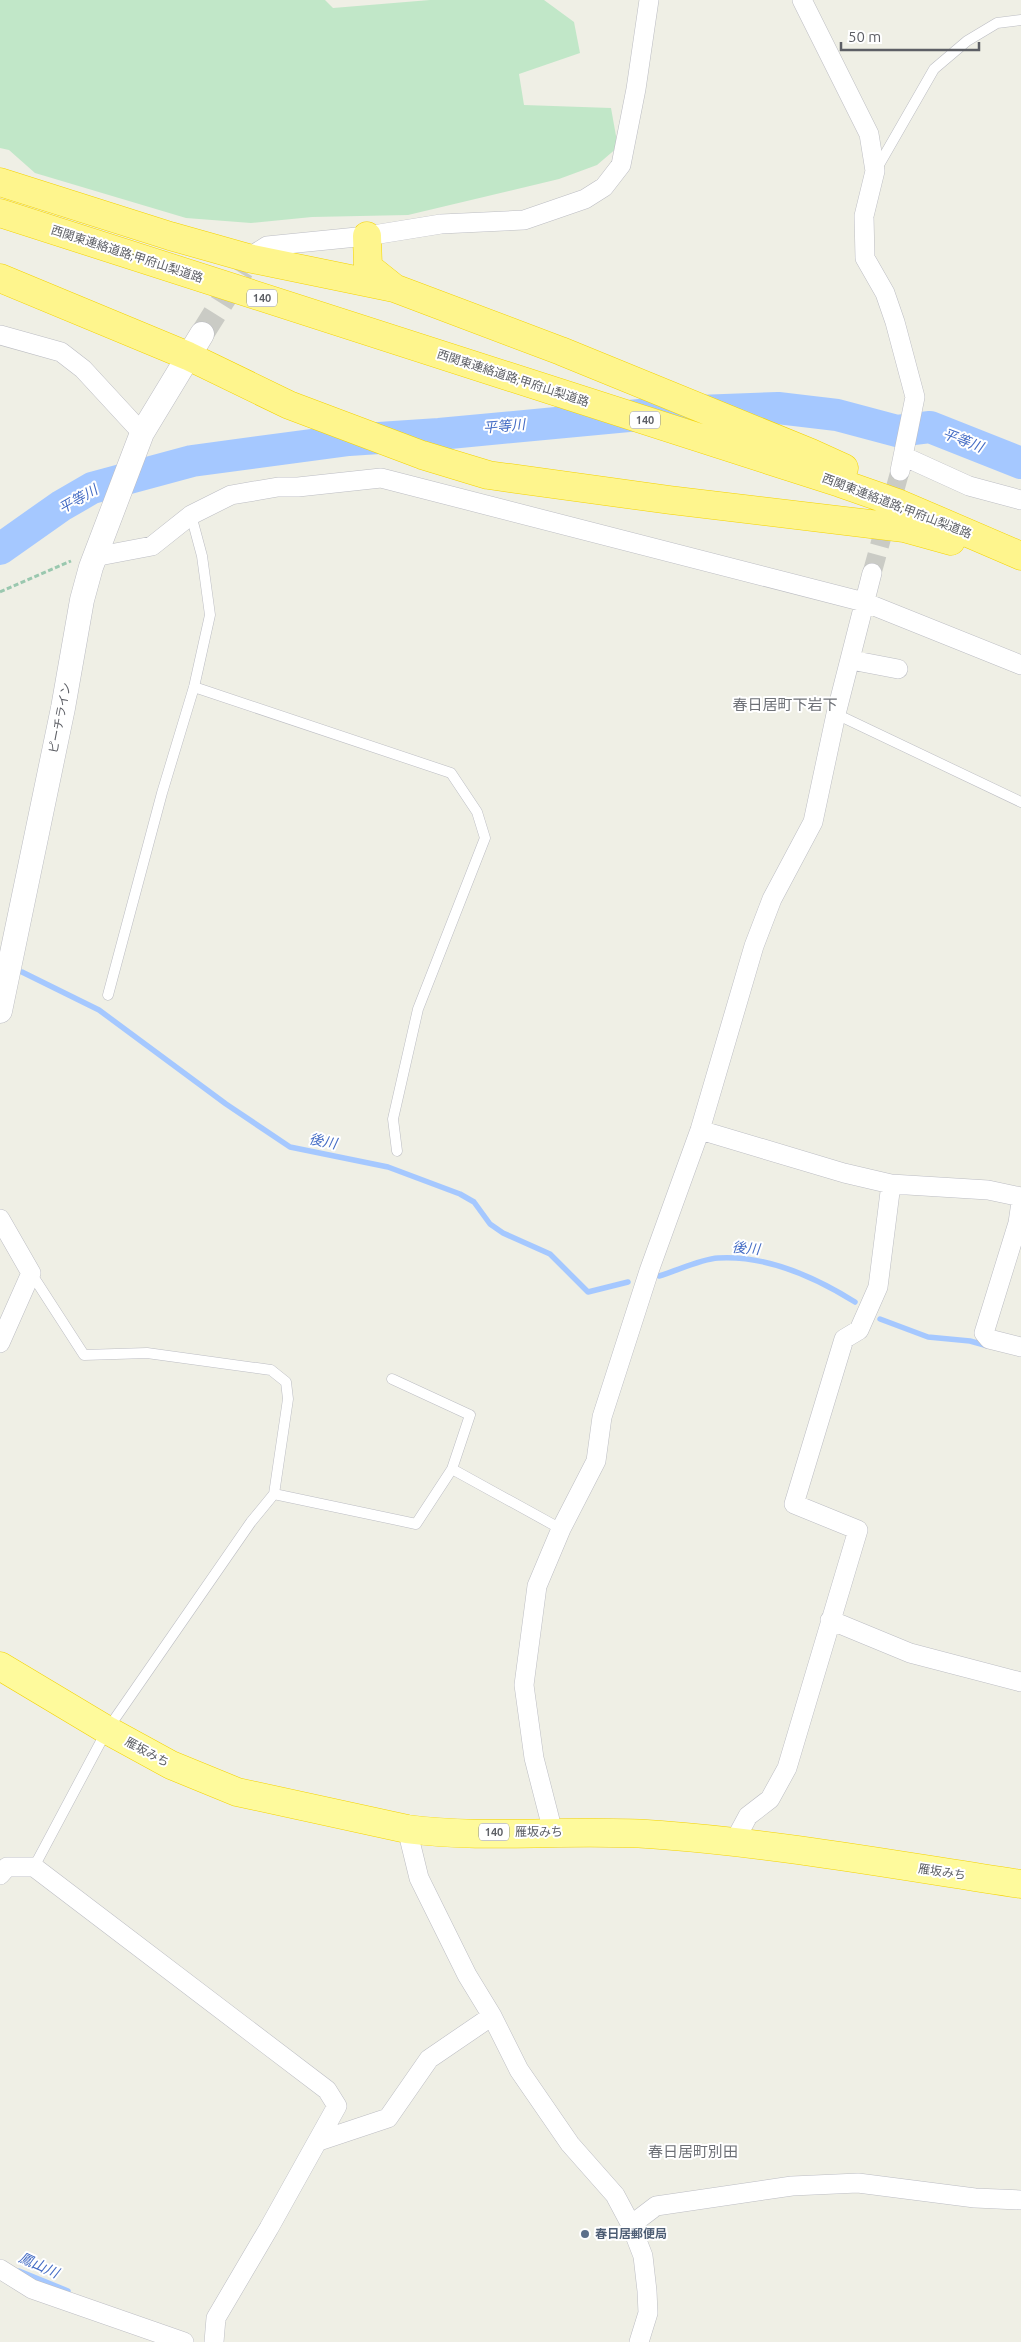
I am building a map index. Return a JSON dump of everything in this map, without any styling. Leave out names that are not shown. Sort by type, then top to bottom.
[{"type":"highway","points":[[0,182],[170,236],[245,264],[394,288],[561,351],[812,453],[909,499],[962,530]]},
{"type":"highway","name":"西関東連絡道路;甲府山梨道路","points":[[0,213],[524,382],[767,458],[900,504],[1021,556]]},
{"type":"highway","points":[[367,236],[368,267],[394,288]]},
{"type":"highway","points":[[0,278],[195,345],[289,405],[422,455],[488,475],[653,498],[904,528],[948,540],[1021,565]]},
{"type":"highway","name":"雁坂みち","points":[[0,1666],[107,1730],[171,1765],[237,1792],[407,1829],[434,1833],[553,1832],[659,1834],[734,1842],[1021,1884]]},
{"type":"street","points":[[245,264],[267,246],[367,236],[441,224],[524,220],[585,199],[604,186],[621,165],[636,89],[649,0]]},
{"type":"street","points":[[805,2],[870,134],[876,171],[864,216],[865,258],[888,300],[915,397],[901,463],[969,486],[1021,500]]},
{"type":"street","points":[[0,335],[61,352],[83,369],[142,433]]},
{"type":"street","name":"ピーチライン","points":[[0,1011],[4,972],[63,708],[82,600],[92,562],[142,433],[195,345]]},
{"type":"street","points":[[92,562],[152,546],[191,515],[231,495],[257,490],[381,478],[864,602],[1021,665]]},
{"type":"street","points":[[553,1832],[534,1758],[524,1685],[537,1586],[561,1529],[596,1461],[602,1417],[649,1271],[700,1130],[754,946],[772,899],[813,822],[836,714],[872,573]]},
{"type":"street","points":[[851,660],[898,669]]},
{"type":"street","points":[[700,1130],[844,1173],[891,1184],[988,1190],[1021,1197]]},
{"type":"street","points":[[734,1842],[748,1816],[770,1799],[787,1768],[858,1530],[794,1504],[844,1339],[859,1330],[878,1287],[891,1184]]},
{"type":"street","points":[[1021,1202],[1018,1223],[984,1333],[989,1340],[1021,1347]]},
{"type":"street","points":[[0,1220],[31,1273],[0,1343]]},
{"type":"street","points":[[830,1620],[910,1653],[1021,1682]]},
{"type":"street","points":[[407,1829],[419,1878],[467,1975],[492,2016],[519,2070],[570,2144],[615,2195],[631,2225],[643,2256],[647,2291],[648,2312],[639,2342]]},
{"type":"street","points":[[0,1875],[7,1867],[34,1867],[327,2090],[337,2106],[216,2318],[214,2342]]},
{"type":"street","points":[[319,2140],[388,2118],[429,2059],[492,2016]]},
{"type":"street","points":[[631,2225],[656,2206],[792,2186],[858,2183],[975,2198],[1021,2200]]},
{"type":"street","points":[[0,2269],[32,2289],[184,2342]]},
{"type":"lane","points":[[876,171],[934,69],[967,41],[997,23],[1021,20]]},
{"type":"lane","points":[[108,995],[162,793],[194,687],[210,615],[202,556],[191,515]]},
{"type":"lane","points":[[194,687],[451,773],[477,812],[485,838],[418,1009],[393,1119],[397,1151]]},
{"type":"lane","points":[[836,714],[1021,802]]},
{"type":"lane","points":[[31,1273],[84,1355],[147,1353],[271,1370],[286,1382],[288,1399],[274,1494],[246,1530],[107,1730],[34,1867]]},
{"type":"lane","points":[[274,1494],[416,1524],[452,1469],[470,1415],[392,1379]]},
{"type":"lane","points":[[452,1469],[561,1529]]},
{"type":"path","points":[[0,592],[71,561],[92,562]]},
{"type":"green space","points":[[0,0],[325,0],[333,8],[430,0],[544,0],[574,22],[580,53],[519,74],[524,105],[611,108],[618,147],[597,165],[559,179],[408,215],[312,217],[251,223],[186,218],[35,173],[9,150],[0,148]]},
{"type":"waterway","name":"平等川","points":[[0,549],[61,506],[92,488],[192,461],[349,440],[439,434],[671,412],[778,408],[837,415],[897,431],[930,427],[1021,463]]},
{"type":"waterway","name":"後川","points":[[22,972],[99,1010],[226,1104],[290,1147],[388,1167],[460,1194],[474,1202],[490,1224],[503,1233],[550,1254],[588,1292],[628,1282]]},
{"type":"waterway","name":"後川","points":[[659,1276],[711,1259],[736,1258],[754,1260],[807,1276],[855,1302]]},
{"type":"waterway","name":"後川","points":[[880,1319],[928,1337],[970,1341],[988,1346]]},
{"type":"waterway","name":"鳳山川","points":[[19,2271],[68,2291]]},
{"type":"tunnel","points":[[202,334],[242,270]]},
{"type":"tunnel","points":[[872,573],[900,471]]},
{"type":"place","name":"春日居郵便局","points":[[585,2234]]},
{"type":"district","name":"春日居町下岩下","points":[[785,705]]},
{"type":"district","name":"春日居町別田","points":[[693,2152]]}]
